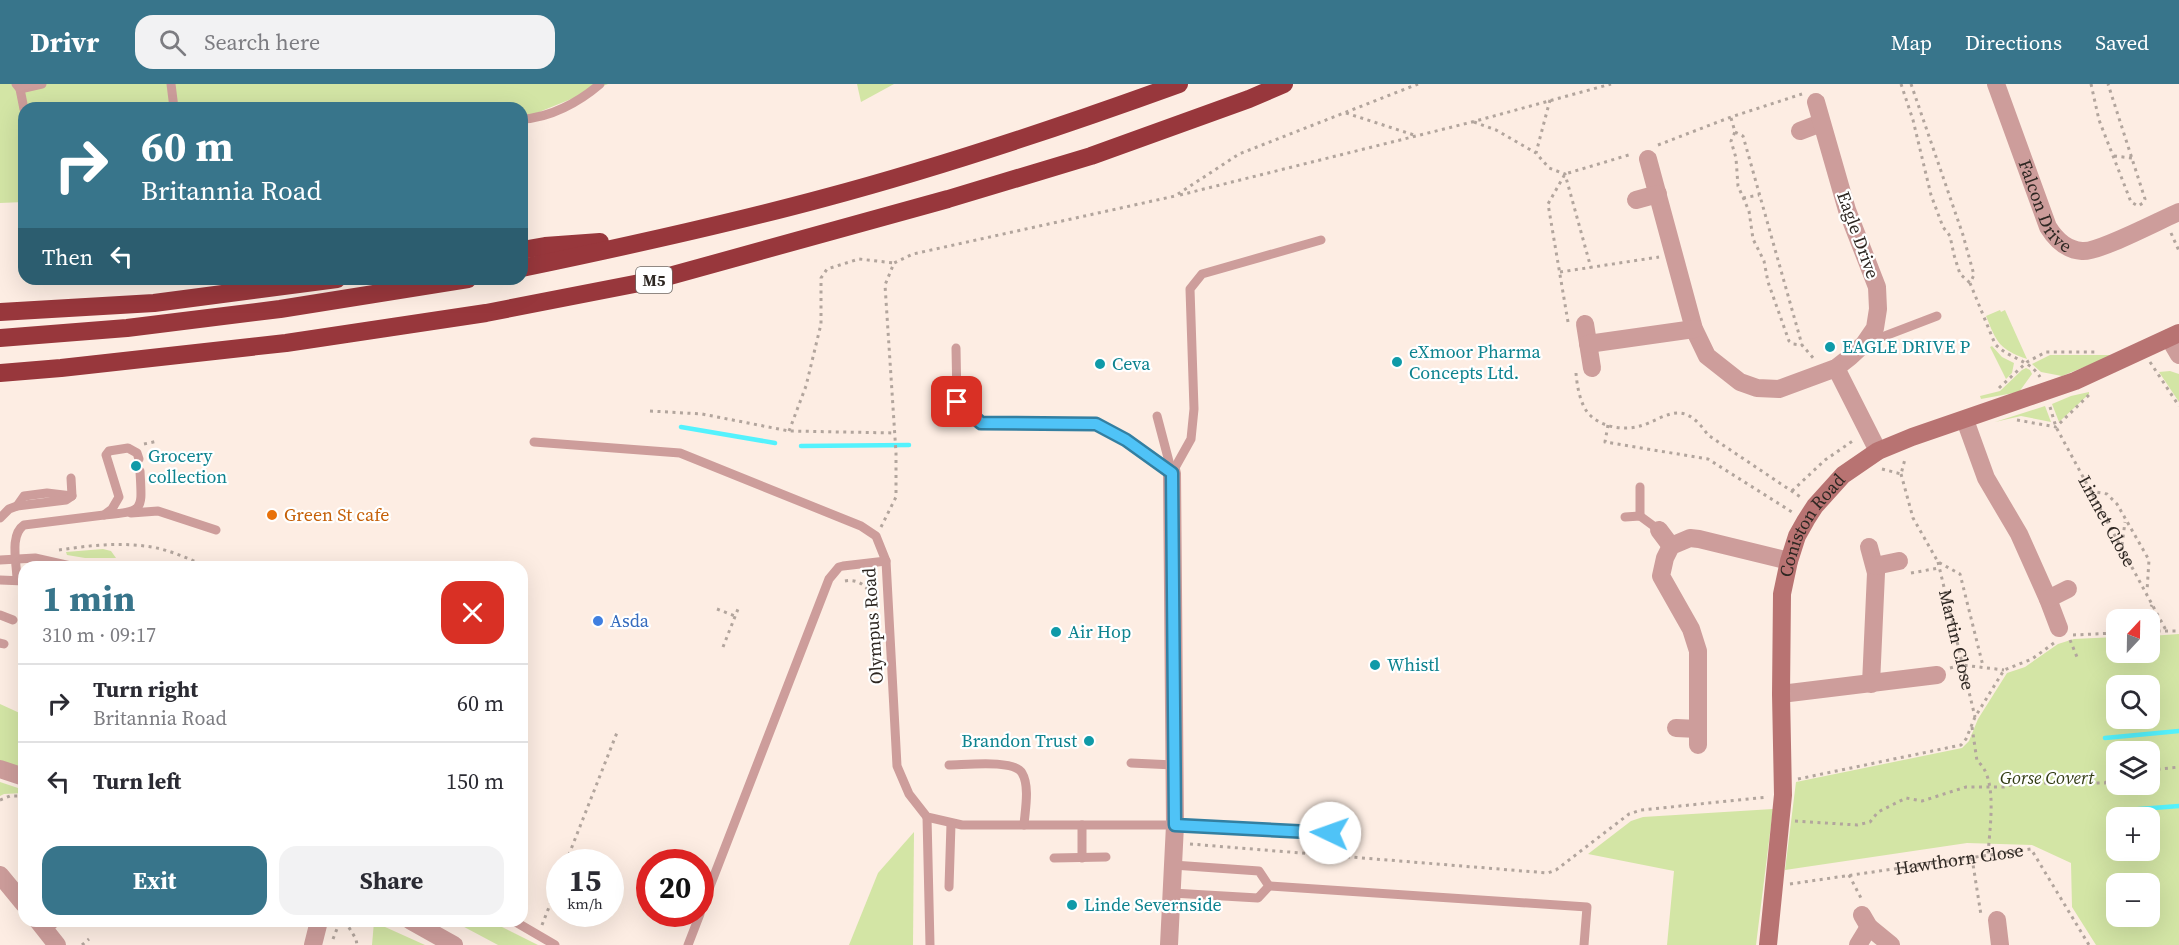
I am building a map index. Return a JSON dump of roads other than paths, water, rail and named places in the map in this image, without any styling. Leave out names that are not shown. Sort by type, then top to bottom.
[{"type":"highway","name":"M5","points":[[528,267],[824,198],[936,166],[1179,84]]},
{"type":"highway","name":"M5","points":[[0,373],[286,343],[486,313],[655,280],[937,202],[1091,156],[1249,99],[1284,84]]},
{"type":"highway","name":"M5","points":[[528,249],[658,238]]},
{"type":"highway","points":[[0,312],[154,303],[291,285]]},
{"type":"highway","points":[[0,338],[126,328],[232,315],[429,285]]},
{"type":"street","name":"Falcon Drive","points":[[1996,84],[2048,227],[2060,243],[2075,250],[2093,250],[2179,212]]},
{"type":"street","name":"Eagle Drive","points":[[1652,153],[1658,194],[1673,255],[1694,328],[1707,356],[1740,382],[1757,388],[1779,389],[1831,370],[1864,344],[1875,328],[1878,309],[1877,287],[1847,210],[1821,123],[1810,98]]},
{"type":"street","points":[[1800,131],[1821,123]]},
{"type":"street","points":[[1636,200],[1658,194]]},
{"type":"street","points":[[1585,324],[1592,368]]},
{"type":"street","points":[[1588,344],[1694,328]]},
{"type":"street","points":[[2174,335],[2179,355]]},
{"type":"street","name":"Coniston Road","points":[[1768,945],[1783,788],[1782,594],[1797,536],[1815,506],[1844,475],[1878,451],[1912,437],[2024,400],[2097,371],[2174,335]]},
{"type":"street","points":[[1831,370],[1878,451]]},
{"type":"street","points":[[1965,420],[1986,478],[2019,534],[2048,598],[2061,635]]},
{"type":"street","points":[[1169,945],[1175,825],[1172,473]]},
{"type":"street","points":[[1659,530],[1671,546]]},
{"type":"street","points":[[1676,728],[1698,737],[1698,651],[1691,628],[1662,576],[1665,558],[1671,546],[1690,538],[1699,539],[1789,561]]},
{"type":"street","points":[[1869,547],[1876,573],[1871,684]]},
{"type":"street","points":[[1875,566],[1899,561]]},
{"type":"street","points":[[2048,598],[2068,589]]},
{"type":"street","name":"Martin Close","points":[[1781,694],[1937,675]]},
{"type":"street","points":[[0,769],[18,775]]},
{"type":"street","points":[[0,875],[18,897]]},
{"type":"street","points":[[1995,944],[1997,920]]},
{"type":"street","points":[[1858,945],[1866,921],[1891,945]]},
{"type":"street","points":[[48,927],[57,945]]},
{"type":"street","points":[[318,927],[317,936],[322,944]]},
{"type":"street","points":[[422,927],[454,945]]},
{"type":"lane","points":[[22,102],[18,87],[42,84]]},
{"type":"lane","points":[[171,84],[173,102]]},
{"type":"lane","points":[[528,119],[550,114],[576,101],[600,84]]},
{"type":"lane","points":[[1172,473],[1191,439],[1194,410],[1190,289],[1202,274],[1321,240]]},
{"type":"lane","points":[[1864,344],[1937,316]]},
{"type":"lane","points":[[956,348],[957,402],[981,423],[1096,424],[1126,440],[1172,473]]},
{"type":"lane","points":[[1157,416],[1172,473]]},
{"type":"lane","name":"Olympus Road","points":[[534,442],[680,453],[861,526],[876,536],[886,561],[897,766],[909,794],[927,817]]},
{"type":"lane","points":[[104,516],[112,509],[119,497],[106,455],[109,451],[128,448],[137,453],[139,459]]},
{"type":"lane","points":[[131,513],[142,502],[141,471]]},
{"type":"lane","points":[[0,518],[17,506],[66,501],[72,496],[71,478]]},
{"type":"lane","points":[[1640,487],[1640,516]]},
{"type":"lane","points":[[18,567],[15,536],[24,525],[158,511],[216,530]]},
{"type":"lane","points":[[1626,517],[1640,516],[1659,530]]},
{"type":"lane","points":[[0,560],[35,558],[48,561]]},
{"type":"lane","points":[[714,877],[829,579],[839,567],[886,561]]},
{"type":"lane","points":[[0,580],[18,580]]},
{"type":"lane","points":[[0,615],[13,620]]},
{"type":"lane","points":[[1131,763],[1174,765]]},
{"type":"lane","points":[[949,765],[999,764],[1017,767],[1023,774],[1025,786],[1024,825]]},
{"type":"lane","points":[[930,945],[927,817],[951,824],[1175,825],[1330,833]]},
{"type":"lane","points":[[949,887],[951,824]]},
{"type":"lane","points":[[1082,825],[1082,858]]},
{"type":"lane","points":[[1054,858],[1106,857]]},
{"type":"lane","points":[[1173,865],[1259,871],[1269,886]]},
{"type":"lane","points":[[1172,893],[1258,898],[1269,886]]},
{"type":"lane","points":[[1269,886],[1587,908],[1584,945]]},
{"type":"lane","points":[[524,927],[555,945]]},
{"type":"lane","points":[[688,945],[695,927]]},
{"type":"waterway","points":[[681,427],[775,443]]},
{"type":"waterway","points":[[801,446],[909,445]]},
{"type":"waterway","points":[[2105,738],[2179,731]]},
{"type":"waterway","points":[[2160,807],[2179,806]]},
{"type":"place","name":"EAGLE DRIVE P","points":[[1830,347]]},
{"type":"place","name":"eXmoor Pharma Concepts Ltd.","points":[[1397,362]]},
{"type":"place","name":"Ceva","points":[[1100,364]]},
{"type":"place","name":"Grocery collection","points":[[136,466]]},
{"type":"place","name":"Green St cafe","points":[[272,515]]},
{"type":"place","name":"Asda","points":[[598,621]]},
{"type":"place","name":"Air Hop","points":[[1056,632]]},
{"type":"place","name":"Whistl","points":[[1375,665]]},
{"type":"place","name":"Brandon Trust","points":[[1089,741]]},
{"type":"place","name":"Linde Severnside","points":[[1072,905]]},
{"type":"park label","name":"Gorse Covert","points":[[2047,778]]}]
